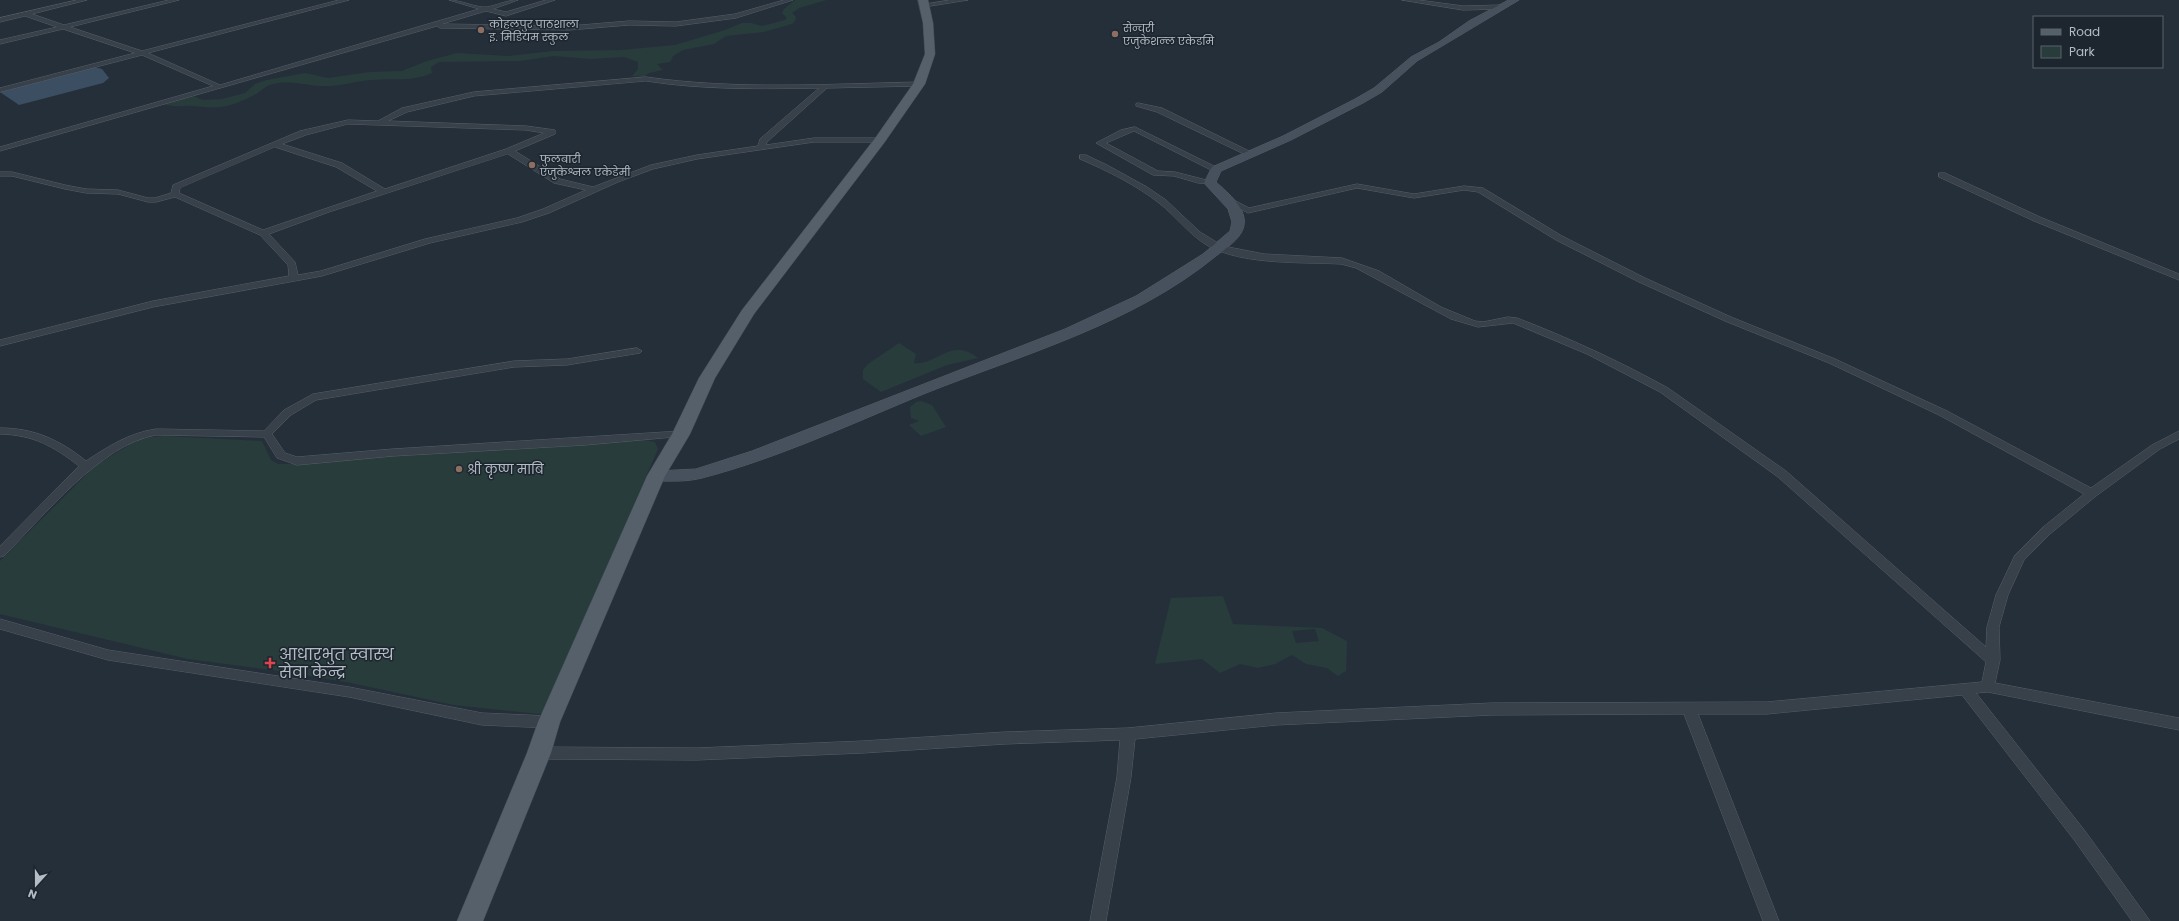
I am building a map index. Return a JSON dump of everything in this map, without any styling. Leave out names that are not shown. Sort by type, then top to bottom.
[{"type":"main road","points":[[470,921],[539,753],[549,722],[656,476],[681,434],[707,378],[747,313],[880,140],[919,84],[930,54],[928,23],[924,2]]},
{"type":"street","points":[[0,20],[84,0]]},
{"type":"street","points":[[0,42],[176,0]]},
{"type":"street","points":[[0,90],[346,0]]},
{"type":"street","points":[[452,0],[484,9],[512,13],[552,0]]},
{"type":"street","points":[[0,149],[220,87],[515,0]]},
{"type":"street","points":[[432,25],[569,28],[629,23],[676,24],[736,16],[790,0]]},
{"type":"street","points":[[924,2],[965,0]]},
{"type":"street","points":[[1405,0],[1463,8],[1501,7]]},
{"type":"street","points":[[1210,182],[1216,169],[1251,154],[1359,101],[1378,90],[1414,59],[1515,0]]},
{"type":"street","points":[[25,14],[62,28],[142,53],[220,87]]},
{"type":"street","points":[[381,122],[405,110],[474,94],[608,81],[646,79],[686,84],[752,88],[919,84]]},
{"type":"street","points":[[761,148],[763,141],[826,86]]},
{"type":"street","points":[[1138,105],[1159,110],[1251,154]]},
{"type":"street","points":[[176,194],[176,187],[275,144],[303,133],[348,122],[526,128],[552,132],[510,151],[383,191],[263,233]]},
{"type":"street","points":[[1216,169],[1136,129],[1124,132],[1100,143],[1156,173],[1175,174],[1198,181],[1210,182],[1229,201],[1248,211],[1357,186],[1414,196],[1464,188],[1480,190],[1559,238],[1728,319],[1832,361],[1943,413],[2092,493]]},
{"type":"street","points":[[0,343],[153,304],[322,273],[428,241],[519,220],[546,211],[593,189],[652,167],[697,157],[814,140],[880,140]]},
{"type":"street","points":[[275,144],[339,165],[383,191]]},
{"type":"street","points":[[510,151],[557,181],[593,189]]},
{"type":"street","points":[[1083,157],[1122,175],[1148,191],[1207,240],[1219,248],[1249,254],[1342,261],[1355,264],[1376,272],[1424,303],[1473,323],[1486,325],[1498,320],[1514,320],[1622,367],[1664,390],[1782,474],[1993,660]]},
{"type":"street","points":[[0,174],[12,174],[86,191],[118,192],[148,200],[156,200],[176,194],[263,233],[292,264],[294,279]]},
{"type":"street","points":[[1942,174],[2037,219],[2179,277]]},
{"type":"street","points":[[656,476],[699,474],[827,428],[1077,329],[1155,291],[1186,272],[1219,248],[1237,229],[1239,218],[1229,201]]},
{"type":"street","points":[[267,434],[281,417],[294,407],[313,398],[485,368],[514,364],[567,362],[637,351]]},
{"type":"street","points":[[0,431],[25,432],[50,439],[86,466]]},
{"type":"street","points":[[0,553],[86,466],[130,438],[142,433],[267,434]]},
{"type":"street","points":[[267,434],[279,456],[284,459],[297,461],[400,451],[681,434]]},
{"type":"street","points":[[1988,687],[1993,660],[1993,627],[2002,595],[2020,558],[2046,532],[2092,493],[2156,447],[2179,434]]},
{"type":"street","points":[[0,624],[115,657],[349,692],[482,719],[549,722]]},
{"type":"street","points":[[539,753],[697,754],[863,747],[1005,738],[1128,734],[1276,719],[1492,709],[1688,707],[1767,708],[1988,687],[2179,724]]},
{"type":"street","points":[[1966,690],[2080,836],[2142,921]]},
{"type":"street","points":[[1688,707],[1771,921]]},
{"type":"street","points":[[1098,921],[1124,777],[1128,734]]},
{"type":"green space","points":[[795,0],[827,0],[799,8],[792,13],[796,17],[792,24],[764,32],[726,36],[714,44],[683,50],[673,56],[670,62],[657,64],[663,70],[649,73],[644,77],[632,76],[638,69],[638,62],[624,57],[591,59],[554,56],[520,61],[439,62],[431,67],[432,73],[418,78],[380,79],[328,86],[279,83],[267,86],[255,95],[224,107],[175,106],[163,104],[193,96],[203,100],[222,99],[245,93],[255,84],[267,80],[305,73],[328,78],[369,72],[402,71],[427,61],[457,53],[508,56],[553,51],[621,50],[675,45],[725,30],[742,23],[751,23],[762,26],[785,20],[787,18],[782,13],[784,9]]},
{"type":"green space","points":[[899,343],[916,354],[914,363],[922,363],[944,353],[960,350],[968,352],[978,358],[947,365],[881,392],[863,379],[863,370],[868,364]]},
{"type":"green space","points":[[921,401],[932,405],[946,427],[921,436],[909,425],[919,421],[911,418],[910,407],[916,402]]},
{"type":"green space","points":[[164,436],[262,441],[271,460],[278,464],[305,464],[445,451],[645,440],[655,442],[658,449],[544,712],[539,714],[454,705],[346,682],[272,670],[188,659],[0,614],[0,561],[96,465],[141,438]]},
{"type":"green space","points":[[1223,596],[1233,624],[1322,628],[1347,641],[1346,671],[1338,676],[1327,668],[1306,664],[1292,655],[1275,664],[1258,668],[1240,664],[1220,673],[1202,659],[1155,664],[1171,598]],"holes":[[[1315,629],[1319,641],[1296,643],[1292,631]]]},
{"type":"water","points":[[95,67],[102,69],[109,78],[103,83],[19,105],[0,92]]},
{"type":"place","name":"कोहलपुर पाठशाला इ. मिडियम स्कुल","points":[[481,30]]},
{"type":"place","name":"सेन्चुरी एजुकेशन्ल एकेडमि","points":[[1115,34]]},
{"type":"place","name":"फुलबारी एजुकेश्नल एकेडेमी","points":[[532,165]]},
{"type":"place","name":"श्री कृष्ण माबि","points":[[459,469]]},
{"type":"place","name":"आधारभुत स्वास्थ सेवा केन्द्र","points":[[270,663]]}]
